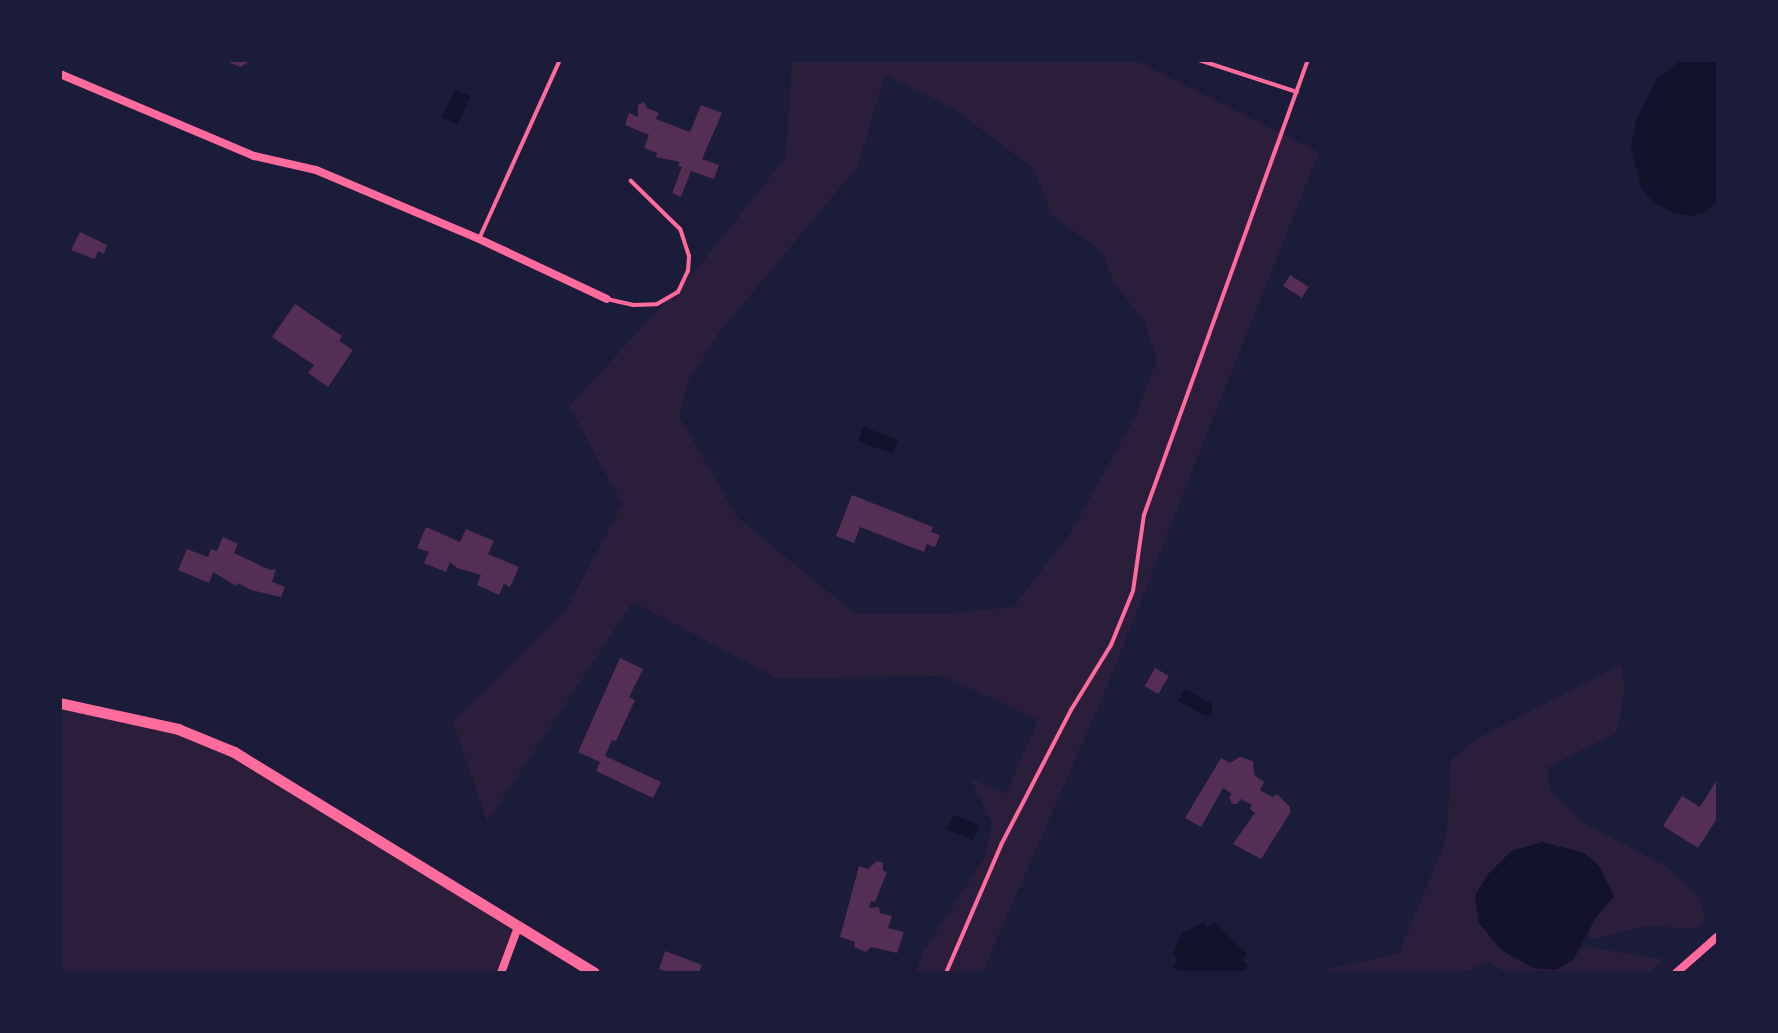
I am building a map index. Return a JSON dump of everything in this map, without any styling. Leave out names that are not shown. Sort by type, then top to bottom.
[{"type":"street","points":[[60,74],[254,156],[316,170],[479,239],[607,299]]},
{"type":"street","points":[[60,703],[161,725],[221,746],[594,973]]},
{"type":"street","points":[[501,973],[518,927]]},
{"type":"street","points":[[1676,973],[1718,936]]},
{"type":"lane","points":[[479,239],[560,60]]},
{"type":"lane","points":[[1199,60],[1297,92]]},
{"type":"lane","points":[[946,973],[1001,845],[1071,710],[1111,645],[1133,591],[1144,515],[1308,60]]},
{"type":"lane","points":[[607,299],[644,306],[657,304],[678,292],[688,271],[687,248],[680,229],[631,181]]},
{"type":"shaded area","points":[[792,60],[1135,60],[1319,152],[1103,696],[982,973],[915,973],[925,949],[985,857],[992,823],[970,778],[1006,794],[1038,720],[943,676],[776,678],[633,602],[487,822],[453,722],[566,610],[622,504],[569,406],[701,264],[786,157]],"holes":[[[885,75],[951,107],[1034,169],[1052,215],[1102,252],[1114,283],[1144,321],[1157,360],[1135,417],[1069,535],[1013,607],[939,614],[854,613],[737,517],[679,416],[688,381],[719,333],[858,166]]]},
{"type":"shaded area","points":[[1682,60],[1718,60],[1718,201],[1704,213],[1692,216],[1673,213],[1653,202],[1641,188],[1631,146],[1636,121],[1656,79]]},
{"type":"shaded area","points":[[455,89],[470,96],[457,124],[442,117]]},
{"type":"shaded area","points":[[863,427],[898,440],[893,454],[858,441]]},
{"type":"shaded area","points":[[1621,665],[1625,689],[1616,733],[1547,768],[1550,791],[1585,824],[1666,866],[1701,899],[1705,921],[1695,929],[1646,926],[1587,940],[1594,920],[1614,896],[1599,866],[1584,853],[1542,842],[1475,896],[1479,923],[1501,950],[1573,960],[1582,946],[1662,959],[1650,973],[1507,973],[1488,962],[1461,973],[1312,973],[1399,953],[1446,840],[1451,760],[1476,739]]},
{"type":"shaded area","points":[[1185,689],[1212,704],[1212,715],[1205,716],[1178,701]]},
{"type":"shaded area","points":[[60,703],[206,739],[518,927],[498,973],[60,973]]},
{"type":"shaded area","points":[[953,815],[979,825],[973,840],[947,830]]},
{"type":"shaded area","points":[[1542,842],[1584,853],[1599,866],[1614,896],[1594,920],[1573,960],[1556,970],[1533,968],[1501,950],[1479,923],[1475,896],[1487,875],[1511,851]]},
{"type":"shaded area","points":[[1214,922],[1247,954],[1242,960],[1248,965],[1243,973],[1181,973],[1173,966],[1178,960],[1173,955],[1182,933],[1203,923],[1208,928]]},
{"type":"building","points":[[224,60],[252,60],[240,67]]},
{"type":"building","points":[[644,102],[647,108],[659,113],[656,119],[690,132],[701,105],[722,113],[702,159],[719,165],[714,179],[691,171],[681,197],[672,193],[682,167],[678,166],[680,162],[656,157],[657,153],[644,148],[649,135],[625,125],[629,113],[638,117],[638,105]]},
{"type":"building","points":[[80,232],[107,245],[104,254],[98,251],[95,259],[71,250]]},
{"type":"building","points":[[1290,275],[1309,287],[1302,298],[1283,286]]},
{"type":"building","points":[[295,304],[342,336],[339,341],[353,350],[328,387],[308,373],[314,365],[272,337]]},
{"type":"building","points":[[852,495],[933,527],[931,532],[940,535],[935,547],[927,544],[924,552],[860,527],[854,543],[836,536]]},
{"type":"building","points":[[426,527],[460,542],[466,529],[494,541],[488,554],[519,567],[510,587],[504,584],[499,595],[477,585],[481,575],[457,568],[450,562],[446,572],[424,563],[429,552],[417,548]]},
{"type":"building","points":[[223,537],[238,544],[234,553],[270,570],[276,569],[272,582],[285,587],[281,597],[251,590],[238,583],[236,586],[213,572],[209,583],[178,570],[187,549],[208,557],[211,549],[217,551]]},
{"type":"building","points":[[620,658],[643,669],[629,697],[635,700],[616,741],[612,740],[605,756],[661,782],[653,798],[596,771],[600,762],[578,752]]},
{"type":"building","points":[[1155,668],[1169,676],[1158,694],[1144,686]]},
{"type":"building","points":[[1240,757],[1253,761],[1254,775],[1264,782],[1260,790],[1272,797],[1277,794],[1290,807],[1290,813],[1261,859],[1233,844],[1255,813],[1250,809],[1252,805],[1241,799],[1237,804],[1232,804],[1229,797],[1232,794],[1223,788],[1201,827],[1185,818],[1221,758],[1230,763]]},
{"type":"building","points":[[1718,778],[1718,817],[1698,848],[1663,826],[1682,796],[1700,807]]},
{"type":"building","points":[[877,861],[883,863],[883,871],[887,872],[875,902],[871,901],[869,908],[879,907],[880,913],[892,916],[888,928],[904,932],[897,953],[871,947],[866,952],[854,947],[855,942],[840,937],[859,866],[868,869]]},
{"type":"building","points":[[665,951],[702,965],[699,973],[670,973],[659,969]]}]
